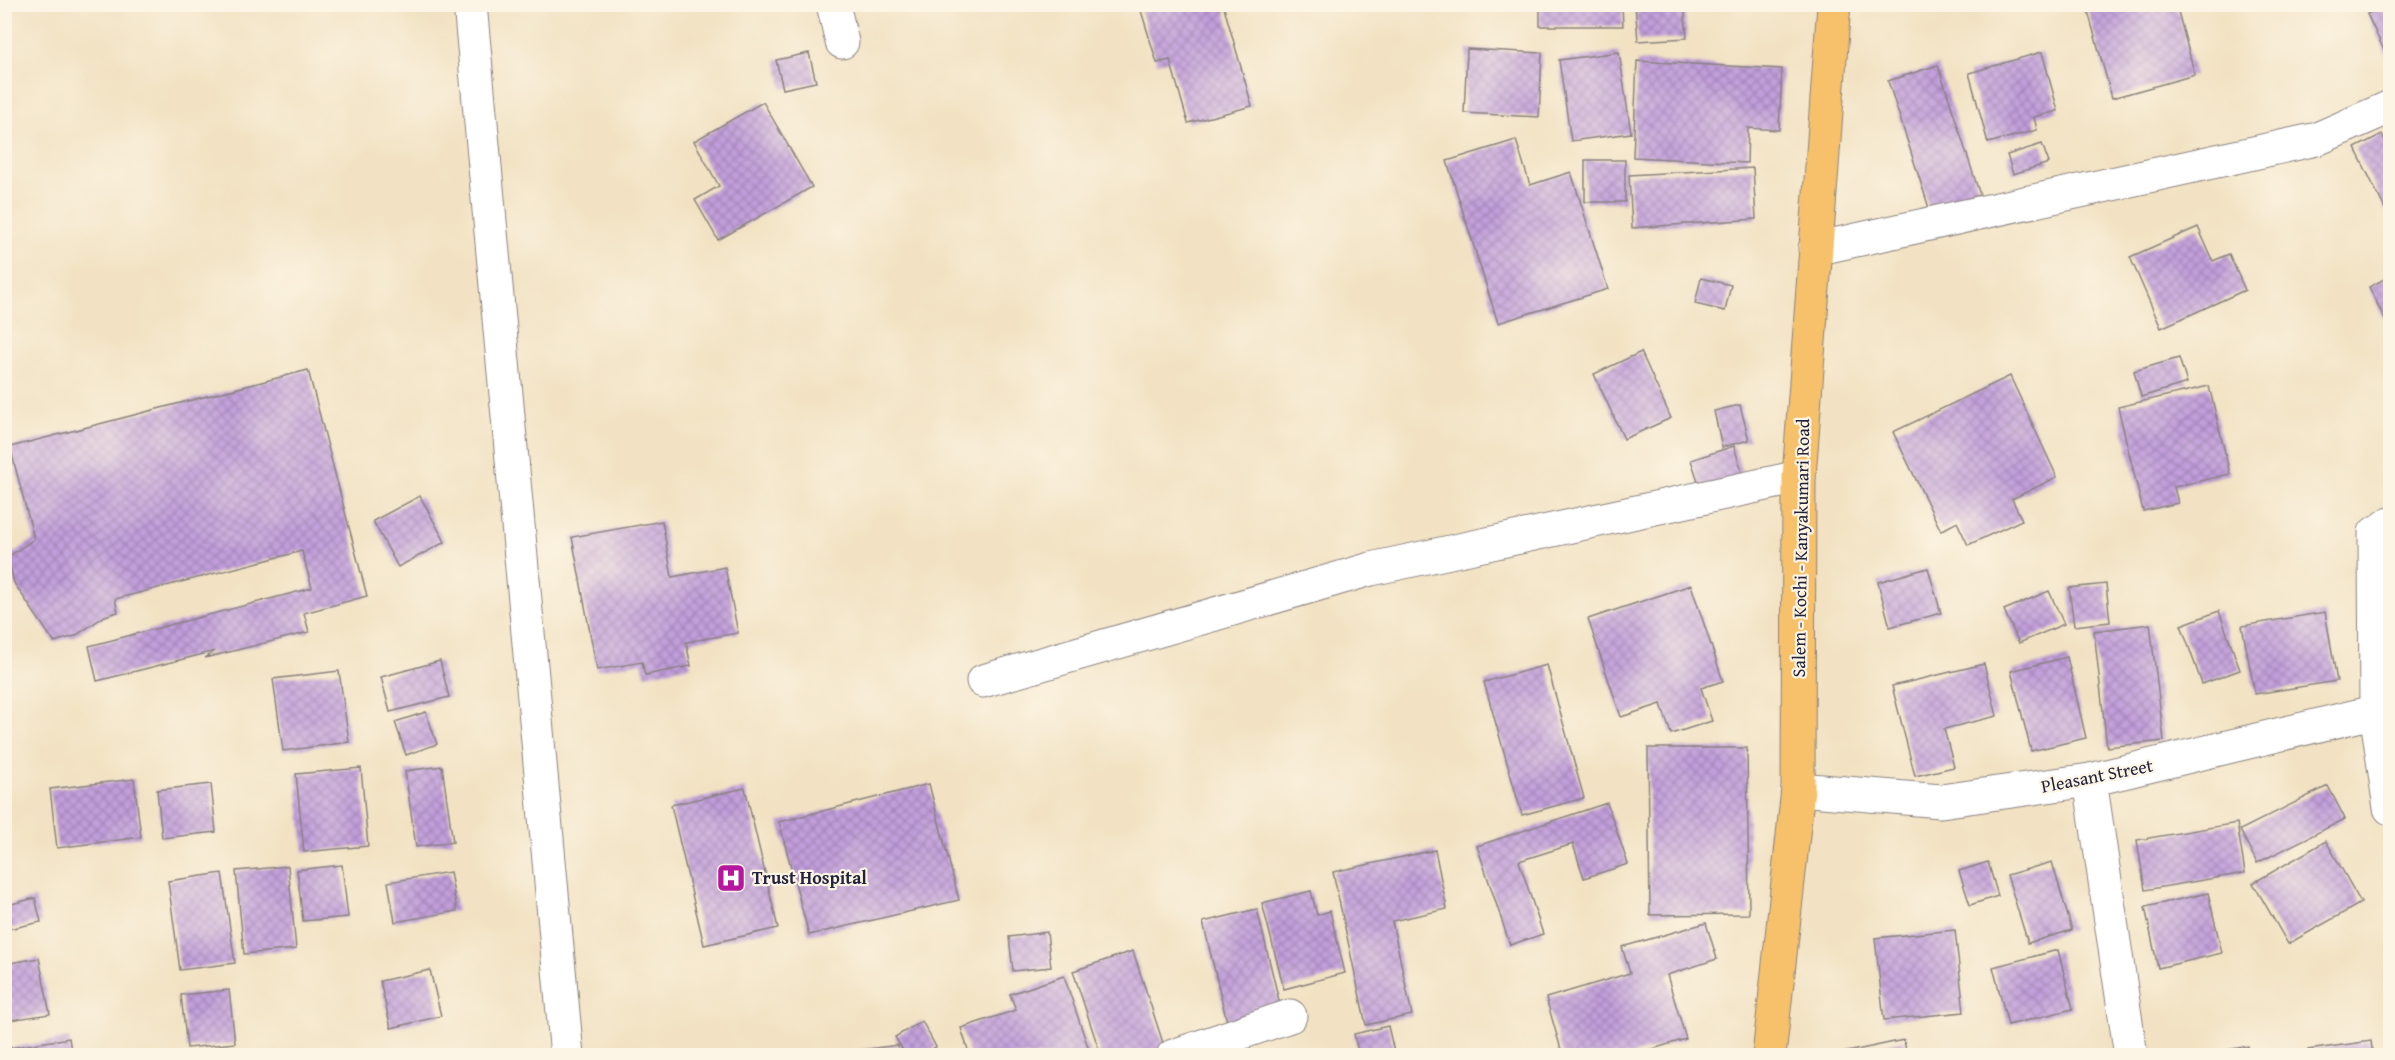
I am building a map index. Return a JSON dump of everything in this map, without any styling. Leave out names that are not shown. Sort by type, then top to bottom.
[{"type":"highway","name":"Salem - Kochi - Kanyakumari Road","points":[[1769,1056],[1798,789],[1799,477],[1834,4]]},
{"type":"street","points":[[470,4],[567,1056]]},
{"type":"street","points":[[833,4],[842,42]]},
{"type":"street","points":[[1815,249],[2317,140],[2391,107]]},
{"type":"street","points":[[983,681],[1371,568],[1799,477]]},
{"type":"street","points":[[2391,524],[2375,533],[2383,709],[2391,808]]},
{"type":"street","name":"Pleasant Street","points":[[1798,789],[1941,801],[2090,780],[2383,709]]},
{"type":"street","points":[[2090,780],[2131,1056]]},
{"type":"street","points":[[1173,1056],[1290,1016]]},
{"type":"building","points":[[1139,4],[1223,4],[1252,106],[1188,123],[1170,60],[1157,63]]},
{"type":"building","points":[[1540,4],[1622,4],[1623,26],[1540,26]]},
{"type":"building","points":[[1635,4],[1684,4],[1687,38],[1638,41]]},
{"type":"building","points":[[2086,4],[2176,4],[2195,75],[2112,98]]},
{"type":"building","points":[[2390,4],[2390,63],[2367,14]]},
{"type":"building","points":[[1467,49],[1542,53],[1539,117],[1464,113]]},
{"type":"building","points":[[1619,52],[1631,133],[1571,141],[1559,60]]},
{"type":"building","points":[[2042,52],[2058,111],[2034,117],[2037,130],[1988,143],[1969,73]]},
{"type":"building","points":[[809,53],[816,82],[783,89],[776,60]]},
{"type":"building","points":[[1637,61],[1782,69],[1779,130],[1748,128],[1747,163],[1633,157]]},
{"type":"building","points":[[1938,65],[1980,195],[1930,211],[1888,81]]},
{"type":"building","points":[[763,102],[812,187],[718,240],[695,200],[719,186],[694,141]]},
{"type":"building","points":[[2382,134],[2390,152],[2390,219],[2355,148]]},
{"type":"building","points":[[1516,140],[1530,185],[1571,172],[1608,289],[1498,323],[1447,161]]},
{"type":"building","points":[[2042,144],[2049,163],[2013,174],[2007,155]]},
{"type":"building","points":[[1585,160],[1625,160],[1625,202],[1585,202]]},
{"type":"building","points":[[1753,168],[1756,219],[1632,228],[1629,175]]},
{"type":"building","points":[[2198,227],[2213,261],[2229,254],[2245,290],[2161,328],[2130,257]]},
{"type":"building","points":[[2390,276],[2390,330],[2369,287]]},
{"type":"building","points":[[1701,278],[1731,285],[1725,311],[1695,304]]},
{"type":"building","points":[[1641,352],[1671,418],[1624,439],[1594,374]]},
{"type":"building","points":[[2179,358],[2187,383],[2141,397],[2134,371]]},
{"type":"building","points":[[308,370],[367,596],[304,613],[309,632],[205,658],[215,651],[97,681],[89,646],[312,588],[302,551],[115,599],[118,612],[105,616],[75,636],[54,642],[14,583],[8,557],[34,539],[10,447]]},
{"type":"building","points":[[2010,376],[2057,477],[2012,499],[2022,520],[1968,545],[1957,522],[1941,531],[1893,432]]},
{"type":"building","points":[[2209,386],[2230,474],[2174,487],[2178,503],[2143,511],[2118,407]]},
{"type":"building","points":[[1740,405],[1749,440],[1722,447],[1714,411]]},
{"type":"building","points":[[1734,446],[1744,479],[1702,493],[1691,460]]},
{"type":"building","points":[[420,496],[445,542],[398,567],[373,521]]},
{"type":"building","points":[[662,521],[672,577],[725,567],[738,633],[686,642],[691,666],[645,675],[642,662],[597,670],[572,537]]},
{"type":"building","points":[[1928,568],[1941,613],[1890,627],[1878,582]]},
{"type":"building","points":[[2106,584],[2110,622],[2074,626],[2069,588]]},
{"type":"building","points":[[1691,585],[1723,681],[1701,688],[1712,721],[1671,734],[1661,704],[1621,717],[1588,619]]},
{"type":"building","points":[[2049,591],[2064,624],[2019,643],[2004,610]]},
{"type":"building","points":[[2219,611],[2240,670],[2202,684],[2181,625]]},
{"type":"building","points":[[2325,612],[2337,681],[2255,694],[2242,626]]},
{"type":"building","points":[[2150,624],[2164,741],[2107,747],[2094,631]]},
{"type":"building","points":[[2067,657],[2086,738],[2031,751],[2011,671]]},
{"type":"building","points":[[440,661],[449,697],[390,712],[381,677]]},
{"type":"building","points":[[1984,664],[1997,716],[1944,729],[1954,767],[1915,776],[1892,686]]},
{"type":"building","points":[[1547,665],[1584,798],[1522,815],[1484,682]]},
{"type":"building","points":[[339,671],[349,742],[283,751],[273,679]]},
{"type":"building","points":[[426,712],[437,744],[406,755],[395,722]]},
{"type":"building","points":[[1648,748],[1747,748],[1749,914],[1650,915]]},
{"type":"building","points":[[442,766],[453,842],[416,847],[405,771]]},
{"type":"building","points":[[361,768],[368,846],[304,852],[296,774]]},
{"type":"building","points":[[134,779],[141,837],[57,848],[50,789]]},
{"type":"building","points":[[211,784],[216,832],[162,838],[157,790]]},
{"type":"building","points":[[929,784],[959,900],[809,935],[779,822]]},
{"type":"building","points":[[2328,786],[2345,819],[2257,863],[2240,830]]},
{"type":"building","points":[[745,788],[778,928],[704,945],[671,805]]},
{"type":"building","points":[[1607,803],[1628,864],[1584,878],[1573,844],[1519,861],[1543,934],[1510,945],[1477,846]]},
{"type":"building","points":[[2237,823],[2245,873],[2145,890],[2137,840]]},
{"type":"building","points":[[2326,841],[2361,903],[2288,944],[2253,883]]},
{"type":"building","points":[[1435,850],[1447,909],[1392,921],[1412,1015],[1366,1025],[1333,872]]},
{"type":"building","points":[[1988,862],[1998,896],[1970,905],[1959,871]]},
{"type":"building","points":[[2052,862],[2072,930],[2028,943],[2007,875]]},
{"type":"building","points":[[342,865],[348,917],[303,921],[297,870]]},
{"type":"building","points":[[288,866],[296,949],[244,954],[236,871]]},
{"type":"building","points":[[450,872],[457,911],[395,922],[388,882]]},
{"type":"building","points":[[222,873],[235,963],[180,970],[168,881]]},
{"type":"building","points":[[1311,891],[1317,915],[1330,911],[1345,973],[1284,989],[1262,903]]},
{"type":"building","points":[[2208,893],[2222,953],[2158,968],[2145,907]]},
{"type":"building","points":[[35,898],[41,922],[4,930],[4,906]]},
{"type":"building","points":[[1257,909],[1281,1009],[1227,1022],[1203,922]]},
{"type":"building","points":[[1706,923],[1717,959],[1667,975],[1686,1039],[1629,1056],[1563,1056],[1546,998],[1630,973],[1622,947]]},
{"type":"building","points":[[1955,930],[1964,1012],[1884,1020],[1875,938]]},
{"type":"building","points":[[1047,932],[1051,967],[1013,971],[1009,937]]},
{"type":"building","points":[[2058,950],[2073,1009],[2008,1025],[1993,967]]},
{"type":"building","points":[[1133,951],[1166,1052],[1157,1056],[1101,1056],[1073,971]]},
{"type":"building","points":[[39,958],[50,1014],[4,1021],[4,964]]},
{"type":"building","points":[[430,970],[441,1016],[391,1028],[380,981]]},
{"type":"building","points":[[1064,976],[1091,1056],[970,1056],[961,1028],[1016,1010],[1010,994]]},
{"type":"building","points":[[229,990],[235,1043],[187,1048],[181,995]]},
{"type":"building","points":[[922,1021],[936,1047],[921,1056],[906,1056],[895,1037]]},
{"type":"building","points":[[1388,1026],[1395,1056],[1359,1056],[1354,1034]]},
{"type":"building","points":[[69,1038],[72,1056],[4,1056],[4,1049]]},
{"type":"building","points":[[1904,1040],[1907,1056],[1843,1056],[1842,1053]]},
{"type":"building","points":[[2371,1041],[2373,1056],[2308,1056],[2308,1050]]},
{"type":"building","points":[[898,1045],[899,1056],[846,1056],[845,1052]]},
{"type":"building","points":[[2248,1046],[2250,1056],[2204,1056],[2204,1054]]},
{"type":"place","name":"Trust Hospital","points":[[731,878]]}]
